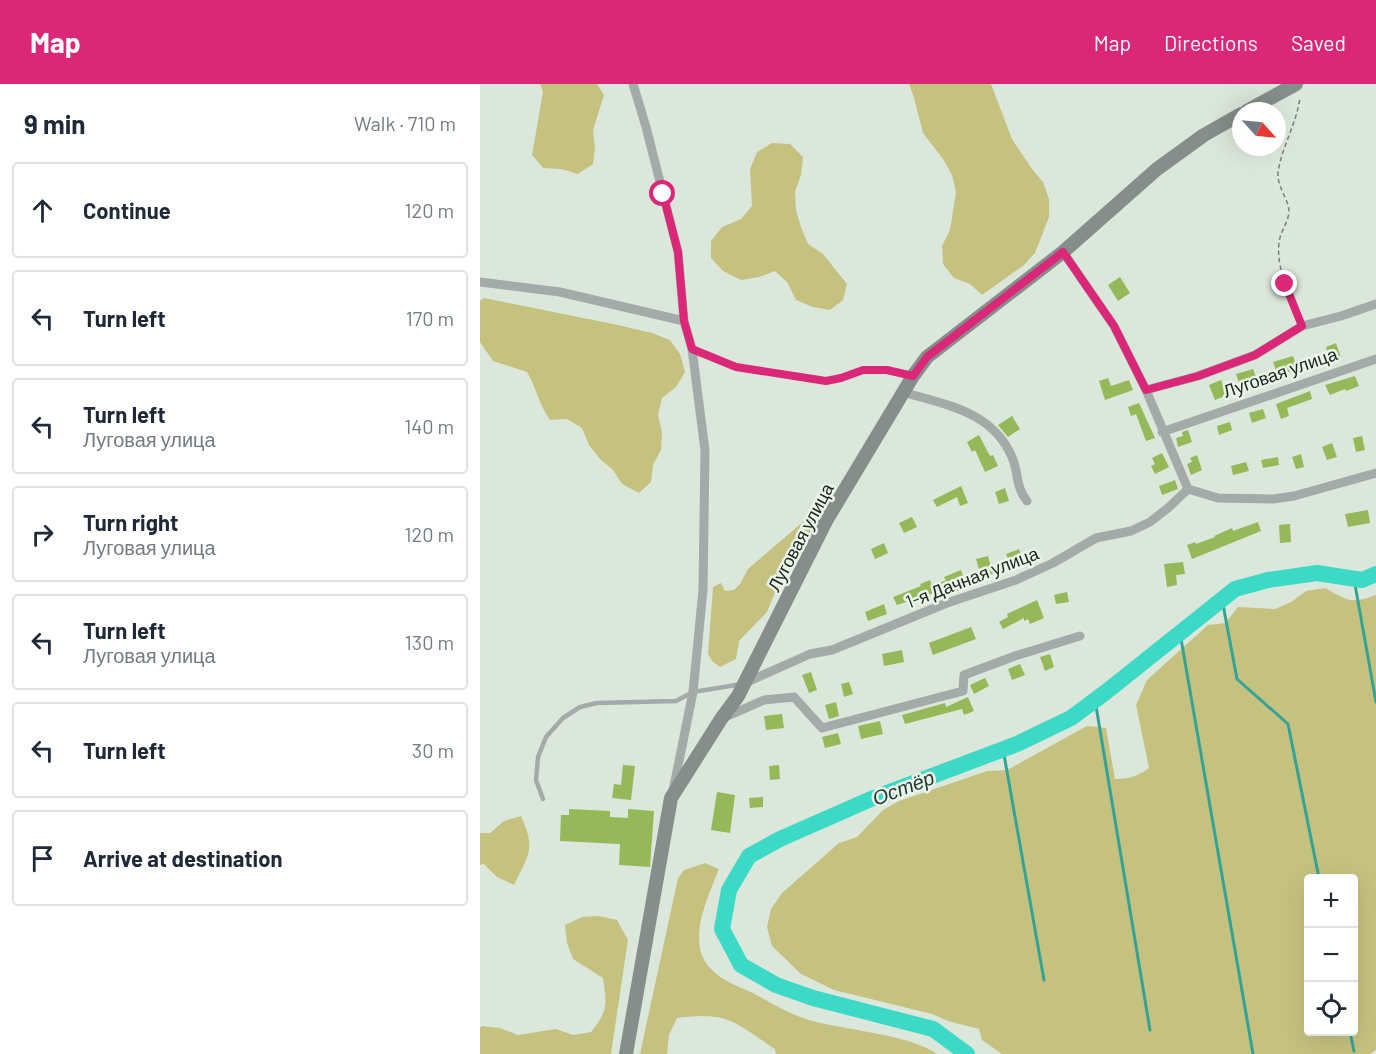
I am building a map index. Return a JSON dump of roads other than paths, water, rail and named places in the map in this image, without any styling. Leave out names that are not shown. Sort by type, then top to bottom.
[{"type":"street","points":[[633,84],[678,252],[684,321],[692,349],[705,450],[703,590],[693,692],[671,798]]},
{"type":"street","points":[[1266,102],[1297,87]]},
{"type":"street","name":"Луговая улица","points":[[626,1054],[671,798],[745,684],[826,521],[913,376],[927,357],[1063,252],[1157,169],[1204,135],[1232,119]]},
{"type":"street","points":[[1063,252],[1114,326],[1146,390],[1188,489],[1218,498],[1273,498],[1294,496],[1376,473]]},
{"type":"street","points":[[480,282],[560,292],[684,321]]},
{"type":"street","name":"Луговая улица","points":[[1146,390],[1198,376],[1255,355],[1302,326],[1376,304]]},
{"type":"street","name":"Луговая улица","points":[[1162,432],[1376,359]]},
{"type":"street","points":[[903,392],[973,414],[989,425],[1012,458],[1020,492],[1027,501]]},
{"type":"street","name":"1-я Дачная улица","points":[[745,684],[810,654],[832,650],[947,603],[1016,580],[1053,563],[1096,538],[1131,531],[1150,522],[1188,489]]},
{"type":"street","points":[[721,719],[764,700],[794,697],[822,728],[963,691],[964,675],[1080,636]]},
{"type":"lane","points":[[543,800],[536,780],[538,757],[546,737],[563,718],[580,707],[597,703],[676,701],[693,692],[745,684]]},
{"type":"waterway","name":"Остёр","points":[[967,1054],[933,1029],[813,998],[776,985],[741,965],[722,929],[729,890],[749,856],[780,839],[871,799],[1017,744],[1071,718],[1235,589],[1268,580],[1317,573],[1362,580],[1376,574]]},
{"type":"waterway","points":[[1354,579],[1376,702]]},
{"type":"waterway","points":[[1222,599],[1237,679],[1288,724],[1318,874]]},
{"type":"waterway","points":[[1180,633],[1253,1054]]},
{"type":"waterway","points":[[1095,700],[1150,1030]]},
{"type":"waterway","points":[[1003,749],[1044,980]]},
{"type":"waterway","points":[[1351,1036],[1354,1051]]}]
